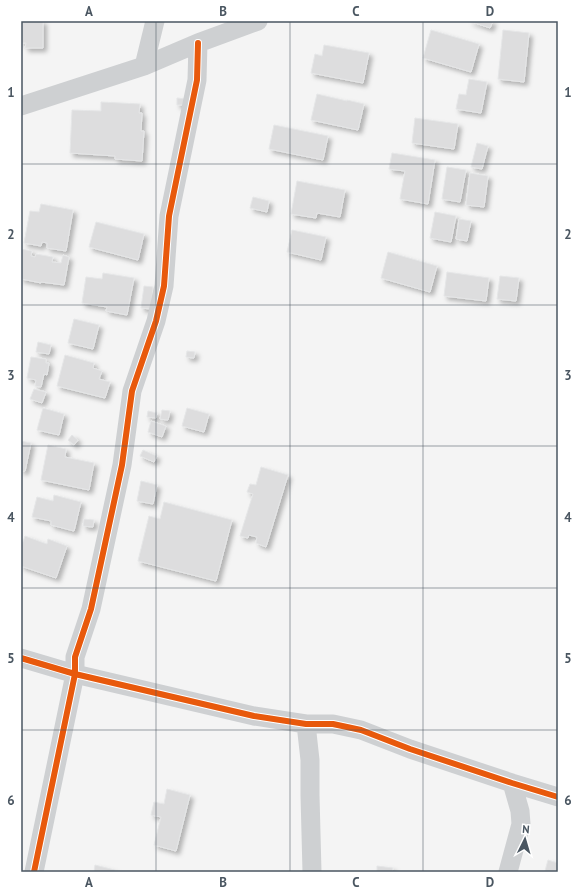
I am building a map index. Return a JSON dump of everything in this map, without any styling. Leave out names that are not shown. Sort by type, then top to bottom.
[{"type":"street","points":[[144,66],[155,21]]},
{"type":"street","points":[[21,106],[144,66],[198,42],[258,21]]},
{"type":"street","points":[[34,872],[75,674],[75,657],[91,609],[122,465],[132,391],[156,321],[164,286],[169,216],[196,80],[198,42]]},
{"type":"street","points":[[21,658],[75,674],[254,716],[306,724],[333,724],[361,730],[410,749],[558,797]]},
{"type":"street","points":[[306,724],[310,760],[312,872]]},
{"type":"street","points":[[508,872],[520,824],[520,811],[512,783]]},
{"type":"building","points":[[21,21],[43,21],[43,48],[25,48],[26,43],[21,43]]},
{"type":"building","points":[[469,21],[493,21],[490,28]]},
{"type":"building","points":[[431,30],[479,44],[471,72],[423,58]]},
{"type":"building","points":[[503,30],[529,33],[524,82],[498,79]]},
{"type":"building","points":[[324,45],[369,53],[363,83],[311,73],[315,54],[322,56]]},
{"type":"building","points":[[469,79],[487,82],[481,113],[456,109],[459,94],[466,95]]},
{"type":"building","points":[[317,94],[364,104],[358,130],[311,120]]},
{"type":"building","points":[[177,98],[187,99],[186,105],[177,105]]},
{"type":"building","points":[[101,102],[140,104],[139,113],[142,113],[141,131],[144,131],[142,161],[115,159],[115,156],[70,153],[72,110],[101,111]]},
{"type":"building","points":[[415,118],[458,124],[454,149],[412,143]]},
{"type":"building","points":[[274,125],[328,136],[323,160],[269,149]]},
{"type":"building","points":[[477,143],[488,146],[482,169],[471,167]]},
{"type":"building","points":[[392,153],[435,160],[428,204],[400,199],[405,171],[389,169]]},
{"type":"building","points":[[447,167],[466,170],[460,202],[442,199]]},
{"type":"building","points":[[470,173],[488,176],[484,207],[466,205]]},
{"type":"building","points":[[297,181],[345,190],[340,217],[317,213],[316,218],[291,214]]},
{"type":"building","points":[[253,197],[269,201],[267,212],[250,208]]},
{"type":"building","points":[[41,204],[73,210],[66,251],[47,248],[47,243],[42,242],[41,246],[24,243],[30,211],[39,212]]},
{"type":"building","points":[[435,212],[456,216],[451,242],[430,238]]},
{"type":"building","points":[[459,219],[471,221],[467,241],[456,239]]},
{"type":"building","points":[[96,222],[144,234],[138,260],[89,247]]},
{"type":"building","points":[[292,230],[326,237],[321,260],[287,252]]},
{"type":"building","points":[[21,249],[32,251],[31,256],[35,257],[36,254],[53,257],[52,262],[61,263],[63,255],[69,257],[64,285],[21,280]]},
{"type":"building","points":[[388,252],[437,266],[430,292],[381,278]]},
{"type":"building","points":[[447,272],[489,278],[486,301],[444,296]]},
{"type":"building","points":[[103,273],[134,278],[127,315],[106,311],[107,307],[82,303],[86,277],[102,279]]},
{"type":"building","points":[[500,276],[519,278],[516,301],[497,299]]},
{"type":"building","points":[[144,286],[153,287],[151,309],[141,308]]},
{"type":"building","points":[[74,319],[99,325],[93,349],[68,343]]},
{"type":"building","points":[[38,342],[51,345],[49,354],[36,352]]},
{"type":"building","points":[[187,351],[195,352],[194,358],[186,357]]},
{"type":"building","points":[[65,355],[94,363],[93,368],[102,371],[99,379],[110,382],[105,398],[57,386]]},
{"type":"building","points":[[31,357],[46,359],[46,363],[49,363],[47,375],[44,374],[41,387],[35,386],[36,380],[27,378]]},
{"type":"building","points":[[34,389],[46,392],[42,403],[30,399]]},
{"type":"building","points":[[43,408],[64,414],[59,435],[37,430]]},
{"type":"building","points":[[187,408],[209,414],[204,432],[182,426]]},
{"type":"building","points":[[162,410],[170,411],[168,420],[160,419]]},
{"type":"building","points":[[148,411],[157,413],[156,418],[147,417]]},
{"type":"building","points":[[151,421],[166,426],[162,437],[148,432]]},
{"type":"building","points":[[72,435],[78,440],[74,445],[68,440]]},
{"type":"building","points":[[21,441],[31,443],[25,471],[21,471]]},
{"type":"building","points":[[48,445],[66,449],[65,457],[94,463],[89,490],[41,480]]},
{"type":"building","points":[[143,450],[157,456],[154,462],[140,456]]},
{"type":"building","points":[[261,467],[288,475],[266,547],[256,543],[257,537],[249,535],[248,538],[240,536],[253,494],[247,492],[250,484],[256,485]]},
{"type":"building","points":[[141,481],[157,485],[153,504],[137,501]]},
{"type":"building","points":[[54,495],[81,502],[74,531],[51,525],[51,521],[32,517],[37,497],[53,501]]},
{"type":"building","points":[[164,502],[232,520],[216,581],[138,561],[149,516],[160,519]]},
{"type":"building","points":[[84,519],[94,520],[93,527],[83,526]]},
{"type":"building","points":[[25,536],[47,544],[48,539],[67,546],[56,578],[21,566],[21,547]]},
{"type":"building","points":[[167,789],[190,795],[176,851],[154,845],[161,817],[151,815],[154,802],[164,804]]},
{"type":"building","points":[[548,860],[558,863],[558,872],[545,871]]},
{"type":"building","points":[[95,865],[115,870],[114,872],[94,872]]},
{"type":"building","points":[[377,866],[393,868],[392,872],[377,872]]},
{"type":"cycle path","points":[[34,872],[75,674],[75,657],[91,609],[122,465],[132,391],[156,321],[164,286],[169,216],[197,80],[198,43]]},
{"type":"cycle path","points":[[21,658],[75,674],[254,716],[306,724],[333,724],[361,730],[410,749],[558,797]]}]
